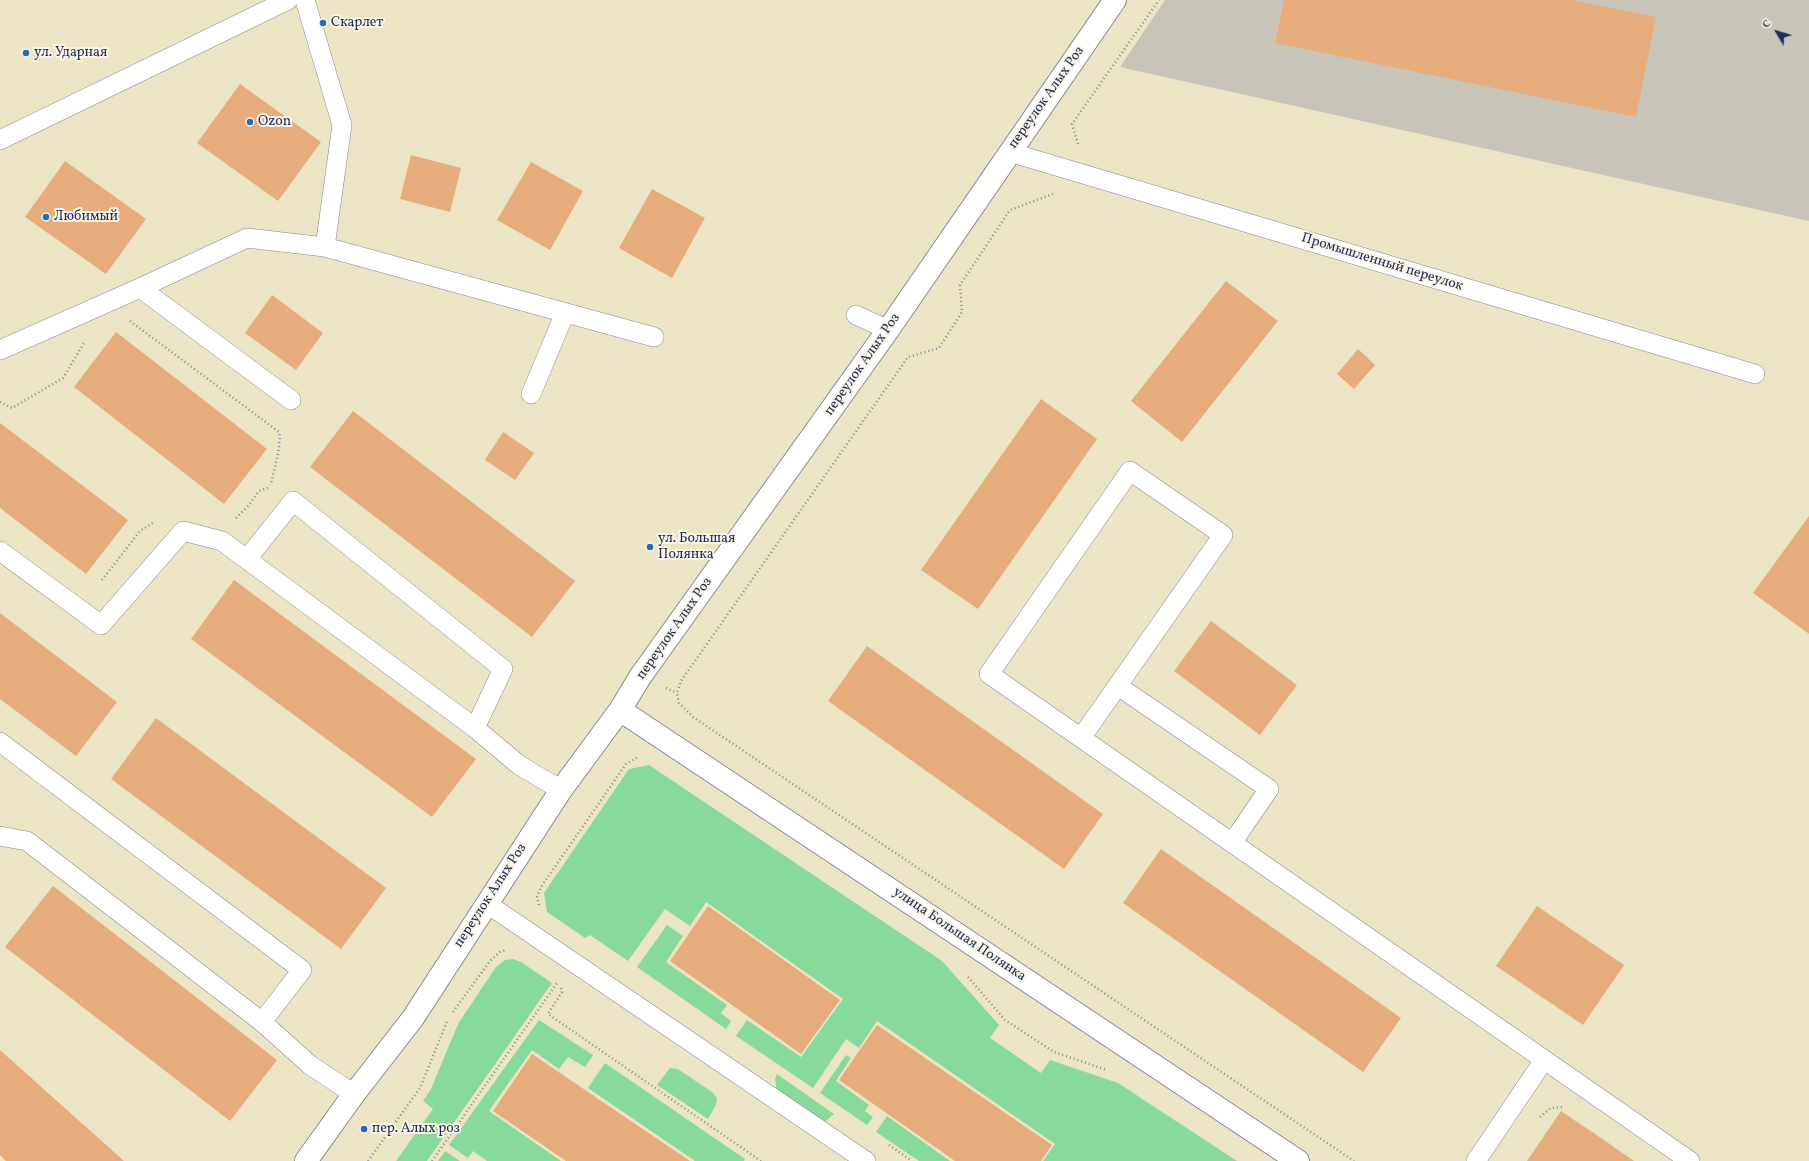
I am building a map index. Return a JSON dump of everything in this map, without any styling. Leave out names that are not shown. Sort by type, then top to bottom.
[{"type":"street","name":"переулок Алых Роз","points":[[306,1161],[354,1094],[413,1018],[486,903],[561,790],[620,710],[640,677],[888,330],[1115,0]]},
{"type":"street","name":"улица Большая Полянка","points":[[620,710],[1298,1161]]},
{"type":"lane","points":[[0,140],[288,0]]},
{"type":"lane","points":[[305,0],[342,125],[326,246]]},
{"type":"lane","name":"Промышленный переулок","points":[[1009,152],[1755,374]]},
{"type":"lane","points":[[0,350],[140,288],[247,238],[326,246],[654,337]]},
{"type":"lane","points":[[140,288],[291,400]]},
{"type":"lane","points":[[531,394],[565,313]]},
{"type":"lane","points":[[856,314],[888,330]]},
{"type":"lane","points":[[1081,738],[1223,535],[1130,471],[989,674],[1081,738],[1544,1060],[1690,1161]]},
{"type":"lane","points":[[247,559],[293,501],[503,669],[475,728]]},
{"type":"lane","points":[[0,551],[102,625],[183,532],[222,541],[475,728],[519,765],[561,790]]},
{"type":"lane","points":[[1118,686],[1269,789],[1232,843]]},
{"type":"lane","points":[[0,742],[302,970],[262,1022]]},
{"type":"lane","points":[[0,836],[27,841],[262,1022],[310,1065],[354,1094]]},
{"type":"lane","points":[[486,903],[866,1161]]},
{"type":"lane","points":[[1476,1161],[1544,1060]]},
{"type":"path","points":[[1159,0],[1072,124],[1082,156],[1061,193],[1047,195],[1010,210],[960,285],[962,312],[939,348],[908,357],[681,681],[677,693],[679,703],[694,717],[1354,1161]]},
{"type":"path","points":[[129,320],[279,432],[280,437],[278,454],[271,486]]},
{"type":"path","points":[[0,402],[12,408],[63,378],[87,339]]},
{"type":"path","points":[[368,1161],[420,1088],[449,1018],[490,961],[500,952],[508,950],[518,952],[541,916],[537,897],[541,887],[626,764],[638,756]]},
{"type":"path","points":[[432,1161],[560,980],[562,992],[548,1014],[761,1161]]},
{"type":"path","points":[[1537,1120],[1551,1108],[1566,1107]]},
{"type":"shaded area","points":[[1165,0],[1809,0],[1809,221],[1120,67]]},
{"type":"green space","points":[[649,765],[942,961],[999,1025],[990,1038],[1041,1073],[1050,1060],[1118,1083],[1237,1161],[1043,1161],[1055,1144],[877,1021],[859,1048],[846,1039],[813,1088],[736,1036],[747,1020],[801,1057],[843,999],[706,902],[690,926],[665,909],[628,961],[590,935],[585,938],[547,912],[544,893],[629,769]]},
{"type":"green space","points":[[667,925],[683,936],[666,962],[727,1005],[721,1013],[731,1021],[726,1029],[637,967]]},
{"type":"green space","points":[[513,959],[521,962],[552,983],[427,1161],[396,1161],[433,1109],[423,1101],[431,1089],[458,1024],[496,967],[505,960]]},
{"type":"green space","points":[[539,1020],[593,1055],[585,1067],[568,1057],[559,1069],[532,1050],[489,1111],[561,1161],[487,1161],[473,1151],[468,1158],[449,1145]]},
{"type":"green space","points":[[846,1055],[851,1058],[836,1081],[869,1105],[865,1111],[873,1117],[867,1125],[820,1093]]},
{"type":"green space","points":[[605,1063],[745,1159],[744,1161],[695,1161],[588,1088]]},
{"type":"green space","points":[[670,1068],[678,1069],[712,1092],[717,1098],[716,1105],[708,1119],[657,1085]]},
{"type":"green space","points":[[777,1074],[834,1114],[826,1121],[821,1122],[777,1091],[775,1079]]},
{"type":"green space","points":[[887,1116],[950,1161],[919,1161],[876,1132]]},
{"type":"green space","points":[[445,1151],[460,1161],[438,1161]]},
{"type":"building","points":[[1284,0],[1571,0],[1656,17],[1636,117],[1275,43]]},
{"type":"building","points":[[240,84],[321,142],[278,201],[197,143]]},
{"type":"building","points":[[411,155],[461,168],[450,212],[400,199]]},
{"type":"building","points":[[65,161],[146,219],[106,274],[25,217]]},
{"type":"building","points":[[531,162],[583,191],[550,250],[497,220]]},
{"type":"building","points":[[652,189],[705,218],[672,278],[619,248]]},
{"type":"building","points":[[1226,281],[1278,321],[1182,442],[1131,401]]},
{"type":"building","points":[[272,295],[323,333],[296,370],[245,333]]},
{"type":"building","points":[[116,332],[267,449],[224,504],[74,387]]},
{"type":"building","points":[[1358,349],[1375,365],[1354,389],[1337,374]]},
{"type":"building","points":[[1041,399],[1097,439],[978,609],[921,570]]},
{"type":"building","points":[[353,411],[575,581],[532,637],[310,467]]},
{"type":"building","points":[[0,423],[128,520],[86,574],[0,508]]},
{"type":"building","points":[[503,432],[534,453],[515,480],[485,460]]},
{"type":"building","points":[[1809,516],[1809,634],[1753,593]]},
{"type":"building","points":[[234,580],[476,759],[432,817],[191,639]]},
{"type":"building","points":[[0,613],[117,702],[76,756],[0,699]]},
{"type":"building","points":[[1211,621],[1297,685],[1260,735],[1174,671]]},
{"type":"building","points":[[867,646],[1103,814],[1064,869],[828,701]]},
{"type":"building","points":[[156,718],[386,888],[341,949],[111,779]]},
{"type":"building","points":[[1161,849],[1401,1018],[1363,1072],[1123,903]]},
{"type":"building","points":[[53,886],[277,1060],[230,1121],[5,947]]},
{"type":"building","points":[[708,906],[840,1000],[801,1054],[670,961]]},
{"type":"building","points":[[1537,906],[1624,965],[1583,1025],[1496,966]]},
{"type":"building","points":[[877,1025],[1052,1145],[1041,1161],[955,1161],[839,1080]]},
{"type":"building","points":[[0,1050],[124,1161],[6,1161],[0,1155]]},
{"type":"building","points":[[532,1054],[690,1161],[566,1161],[493,1111]]},
{"type":"building","points":[[1561,1111],[1601,1138],[1634,1161],[1527,1161]]},
{"type":"place","name":"Скарлет","points":[[323,23]]},
{"type":"place","name":"ул. Ударная","points":[[26,53]]},
{"type":"place","name":"Ozon","points":[[250,122]]},
{"type":"place","name":"Любимый","points":[[46,217]]},
{"type":"place","name":"ул. Большая Полянка","points":[[650,547]]},
{"type":"place","name":"пер. Алых роз","points":[[364,1129]]}]
